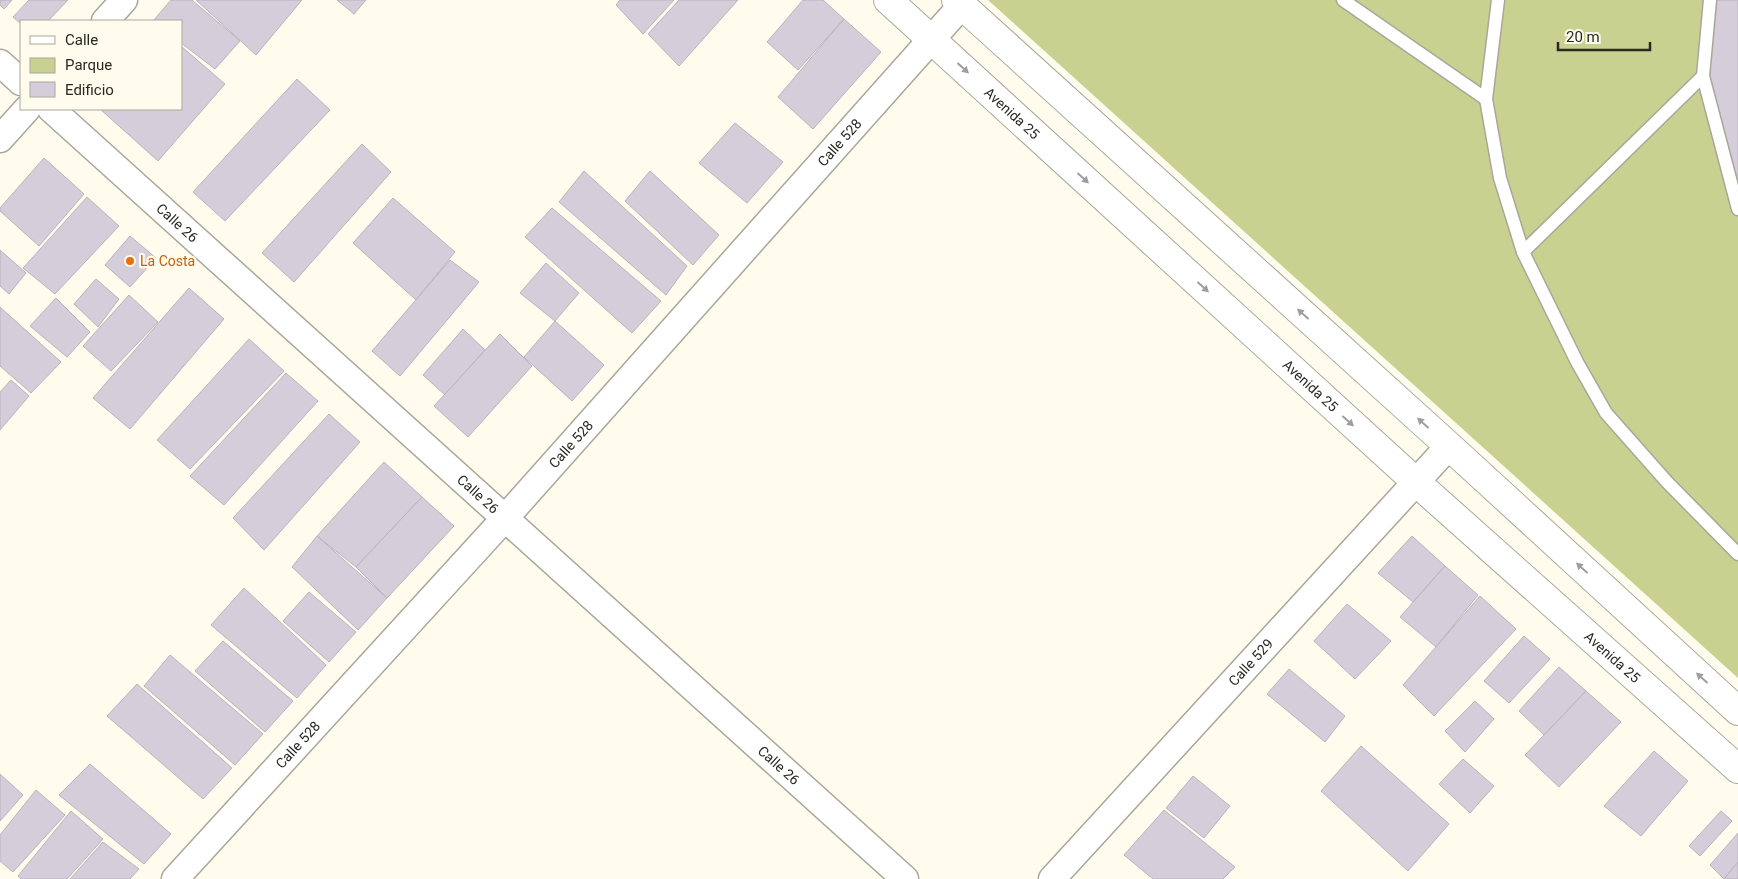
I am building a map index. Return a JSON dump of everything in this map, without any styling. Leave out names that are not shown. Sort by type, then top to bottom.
[{"type":"main road","name":"Avenida 25","points":[[888,0],[1416,482],[1738,769]]},
{"type":"main road","points":[[962,2],[1738,711]]},
{"type":"street","points":[[106,20],[124,0]]},
{"type":"street","name":"Calle 528","points":[[174,879],[506,518],[932,40],[962,2]]},
{"type":"street","points":[[0,63],[20,81]]},
{"type":"street","points":[[0,139],[25,110]]},
{"type":"street","name":"Calle 26","points":[[52,110],[905,879]]},
{"type":"street","name":"Calle 529","points":[[1052,879],[1449,446]]},
{"type":"lane","points":[[1343,0],[1486,99]]},
{"type":"lane","points":[[1498,0],[1486,99],[1500,178],[1522,252],[1576,362],[1606,413],[1667,482],[1738,554]]},
{"type":"lane","points":[[1710,0],[1702,76],[1738,209]]},
{"type":"lane","points":[[1522,252],[1702,76]]},
{"type":"green space","points":[[988,0],[1738,0],[1738,678]]},
{"type":"building","points":[[0,0],[12,0],[4,9],[0,5]]},
{"type":"building","points":[[29,0],[68,0],[49,20],[20,20],[20,23],[13,17]]},
{"type":"building","points":[[171,0],[192,0],[240,41],[215,69],[182,44],[182,20],[154,20]]},
{"type":"building","points":[[196,0],[302,0],[256,55]]},
{"type":"building","points":[[337,0],[366,0],[354,14]]},
{"type":"building","points":[[620,0],[674,0],[643,34],[616,5]]},
{"type":"building","points":[[679,0],[738,0],[679,66],[648,34]]},
{"type":"building","points":[[803,0],[823,0],[844,19],[798,70],[767,42]]},
{"type":"building","points":[[1710,0],[1738,0],[1738,209],[1703,76]]},
{"type":"building","points":[[844,19],[881,52],[813,129],[778,97]]},
{"type":"building","points":[[182,47],[225,84],[158,161],[101,110],[182,110]]},
{"type":"building","points":[[297,79],[330,110],[225,221],[193,192]]},
{"type":"building","points":[[735,123],[783,162],[747,203],[699,163]]},
{"type":"building","points":[[362,144],[391,172],[294,282],[262,253]]},
{"type":"building","points":[[44,158],[84,194],[39,246],[0,211],[0,208]]},
{"type":"building","points":[[584,171],[687,266],[666,295],[559,202]]},
{"type":"building","points":[[650,171],[719,235],[693,265],[625,201]]},
{"type":"building","points":[[87,197],[119,226],[55,294],[23,268]]},
{"type":"building","points":[[393,198],[455,252],[416,300],[353,243]]},
{"type":"building","points":[[552,208],[661,301],[632,333],[525,237]]},
{"type":"building","name":"La Costa","points":[[130,236],[156,258],[130,287],[105,265]]},
{"type":"building","points":[[0,250],[26,273],[9,294],[0,286]]},
{"type":"building","points":[[450,260],[479,282],[400,376],[372,351]]},
{"type":"building","points":[[546,263],[579,293],[555,321],[520,293]]},
{"type":"building","points":[[96,279],[119,299],[98,327],[74,304]]},
{"type":"building","points":[[189,288],[224,319],[130,429],[93,398]]},
{"type":"building","points":[[129,295],[158,322],[111,371],[83,346]]},
{"type":"building","points":[[56,298],[90,332],[67,357],[30,326]]},
{"type":"building","points":[[0,307],[61,362],[31,393],[0,366]]},
{"type":"building","points":[[555,321],[604,365],[572,401],[524,357]]},
{"type":"building","points":[[463,329],[485,350],[445,395],[423,375]]},
{"type":"building","points":[[500,334],[532,366],[468,437],[434,406]]},
{"type":"building","points":[[249,339],[284,371],[190,469],[157,440]]},
{"type":"building","points":[[286,373],[318,401],[224,505],[190,476]]},
{"type":"building","points":[[11,380],[29,396],[0,430],[0,392]]},
{"type":"building","points":[[329,414],[360,442],[264,550],[233,518]]},
{"type":"building","points":[[384,462],[422,497],[356,567],[317,536]]},
{"type":"building","points":[[422,497],[454,526],[387,598],[356,567]]},
{"type":"building","points":[[317,536],[387,598],[358,630],[292,567]]},
{"type":"building","points":[[1412,536],[1445,566],[1413,602],[1378,573]]},
{"type":"building","points":[[1445,566],[1478,595],[1436,647],[1400,617]]},
{"type":"building","points":[[244,588],[326,665],[297,698],[211,625]]},
{"type":"building","points":[[309,592],[356,632],[329,662],[283,621]]},
{"type":"building","points":[[1480,596],[1516,629],[1434,716],[1403,685]]},
{"type":"building","points":[[1347,604],[1391,641],[1355,679],[1314,641]]},
{"type":"building","points":[[1524,636],[1550,659],[1509,703],[1484,681]]},
{"type":"building","points":[[223,641],[293,701],[265,732],[195,671]]},
{"type":"building","points":[[170,655],[263,734],[235,765],[144,686]]},
{"type":"building","points":[[1559,667],[1586,691],[1544,735],[1519,711]]},
{"type":"building","points":[[1289,669],[1345,716],[1325,742],[1267,694]]},
{"type":"building","points":[[137,684],[232,768],[203,799],[107,716]]},
{"type":"building","points":[[1586,691],[1621,722],[1559,787],[1525,755]]},
{"type":"building","points":[[1475,701],[1494,719],[1465,752],[1445,731]]},
{"type":"building","points":[[1361,746],[1449,824],[1408,871],[1321,791]]},
{"type":"building","points":[[1654,751],[1688,781],[1641,836],[1604,806]]},
{"type":"building","points":[[1463,759],[1494,786],[1470,813],[1439,784]]},
{"type":"building","points":[[90,764],[171,834],[144,864],[59,795]]},
{"type":"building","points":[[0,774],[23,795],[0,821]]},
{"type":"building","points":[[1193,776],[1230,806],[1204,838],[1166,808]]},
{"type":"building","points":[[36,790],[65,815],[13,872],[0,861],[0,835]]},
{"type":"building","points":[[1164,810],[1235,867],[1223,879],[1153,879],[1124,855]]},
{"type":"building","points":[[71,811],[103,839],[67,879],[21,879],[18,876]]},
{"type":"building","points":[[1721,811],[1732,821],[1700,856],[1689,846]]},
{"type":"building","points":[[1738,833],[1738,862],[1724,879],[1710,865]]},
{"type":"building","points":[[103,842],[139,869],[130,879],[70,879]]},
{"type":"building","points":[[1738,862],[1738,879],[1724,879]]},
{"type":"place","name":"La Costa","points":[[130,261]]}]
